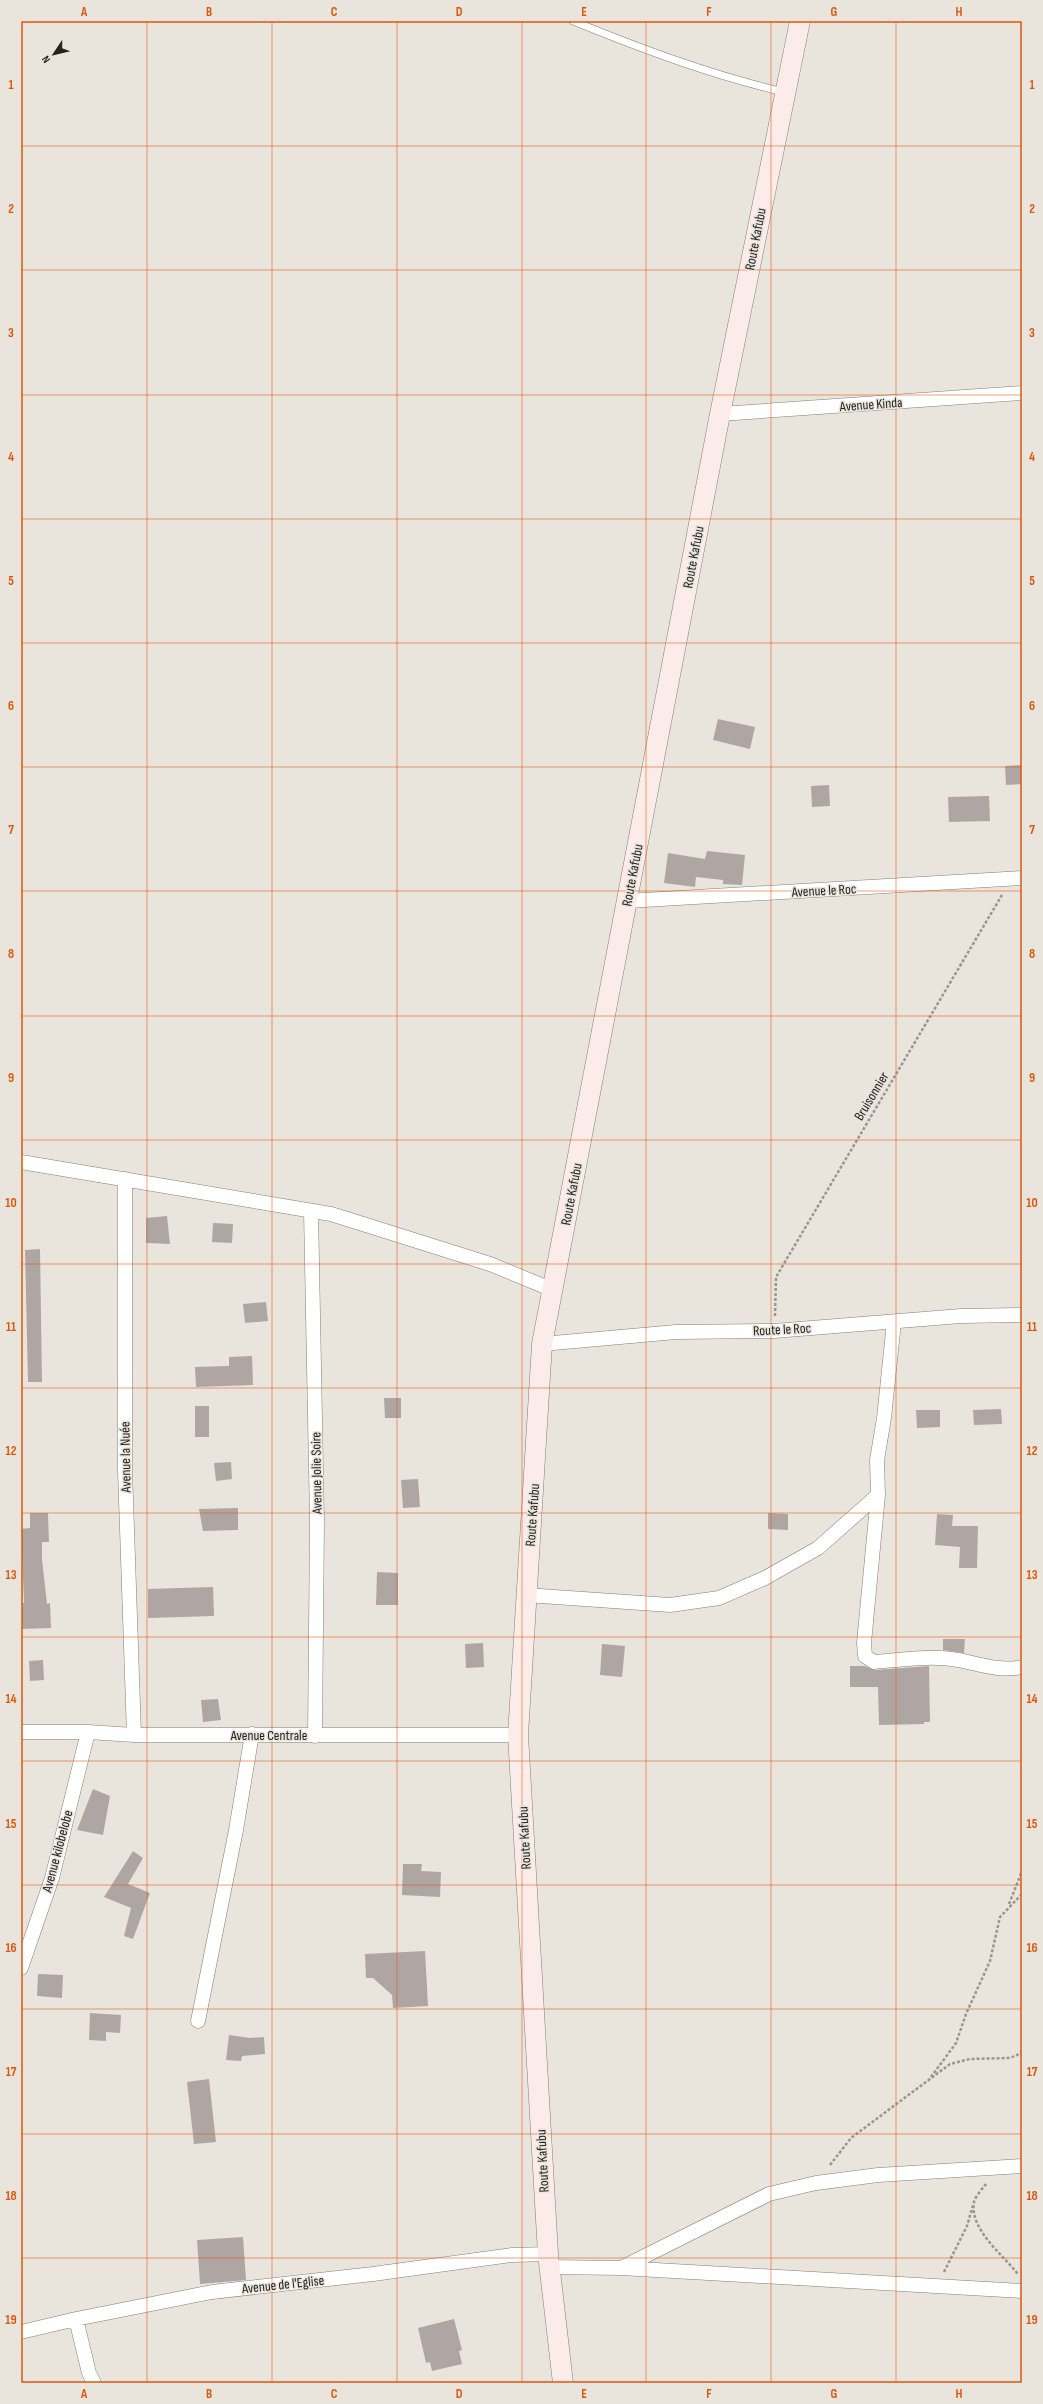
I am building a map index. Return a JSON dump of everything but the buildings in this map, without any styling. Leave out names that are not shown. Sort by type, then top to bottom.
[{"type":"main road","name":"Route Kafubu","points":[[563,2383],[548,2261],[518,1735],[542,1344],[720,414],[784,92],[800,21]]},
{"type":"street","name":"Avenue Kinda","points":[[720,414],[1022,393]]},
{"type":"street","name":"Avenue le Roc","points":[[627,901],[1017,879]]},
{"type":"street","points":[[21,1162],[331,1214],[490,1264],[553,1290]]},
{"type":"street","name":"Avenue la Nuée","points":[[125,1179],[125,1470],[134,1735]]},
{"type":"street","name":"Avenue Jolie Soire","points":[[312,1211],[317,1521],[315,1736]]},
{"type":"street","name":"Route le Roc","points":[[542,1344],[676,1332],[774,1331],[894,1322],[1022,1315]]},
{"type":"street","points":[[894,1322],[884,1418],[877,1460],[878,1495],[864,1643],[865,1656],[874,1662],[926,1658],[957,1660],[990,1668],[1022,1666]]},
{"type":"street","points":[[526,1595],[670,1605],[719,1598],[765,1578],[818,1548],[878,1495]]},
{"type":"street","name":"Avenue Centrale","points":[[21,1732],[88,1732],[134,1735],[518,1735]]},
{"type":"street","name":"Avenue kilobelobe","points":[[21,1968],[52,1878],[88,1732]]},
{"type":"street","points":[[198,2021],[236,1830],[252,1734]]},
{"type":"street","points":[[621,2268],[770,2194],[816,2183],[878,2175],[1017,2166]]},
{"type":"street","name":"Avenue de l'Eglise","points":[[21,2332],[76,2319],[212,2292],[359,2276],[512,2255],[548,2261],[621,2268],[1022,2291]]},
{"type":"street","points":[[76,2319],[89,2373],[94,2383]]},
{"type":"lane","points":[[573,21],[648,51],[736,81],[784,92]]},
{"type":"path","name":"Bruisonnier","points":[[774,1331],[776,1277],[1017,879]]},
{"type":"path","points":[[1008,1907],[1022,1871]]},
{"type":"path","points":[[928,2081],[956,2042],[966,2014],[990,1961],[1000,1917],[1022,1894]]},
{"type":"path","points":[[816,2183],[851,2138],[950,2064],[970,2059],[1008,2058],[1016,2056],[1022,2051]]},
{"type":"path","points":[[938,2285],[967,2226],[974,2202],[985,2184],[1017,2166]]},
{"type":"path","points":[[974,2202],[975,2221],[987,2239],[1005,2257],[1022,2279]]}]
